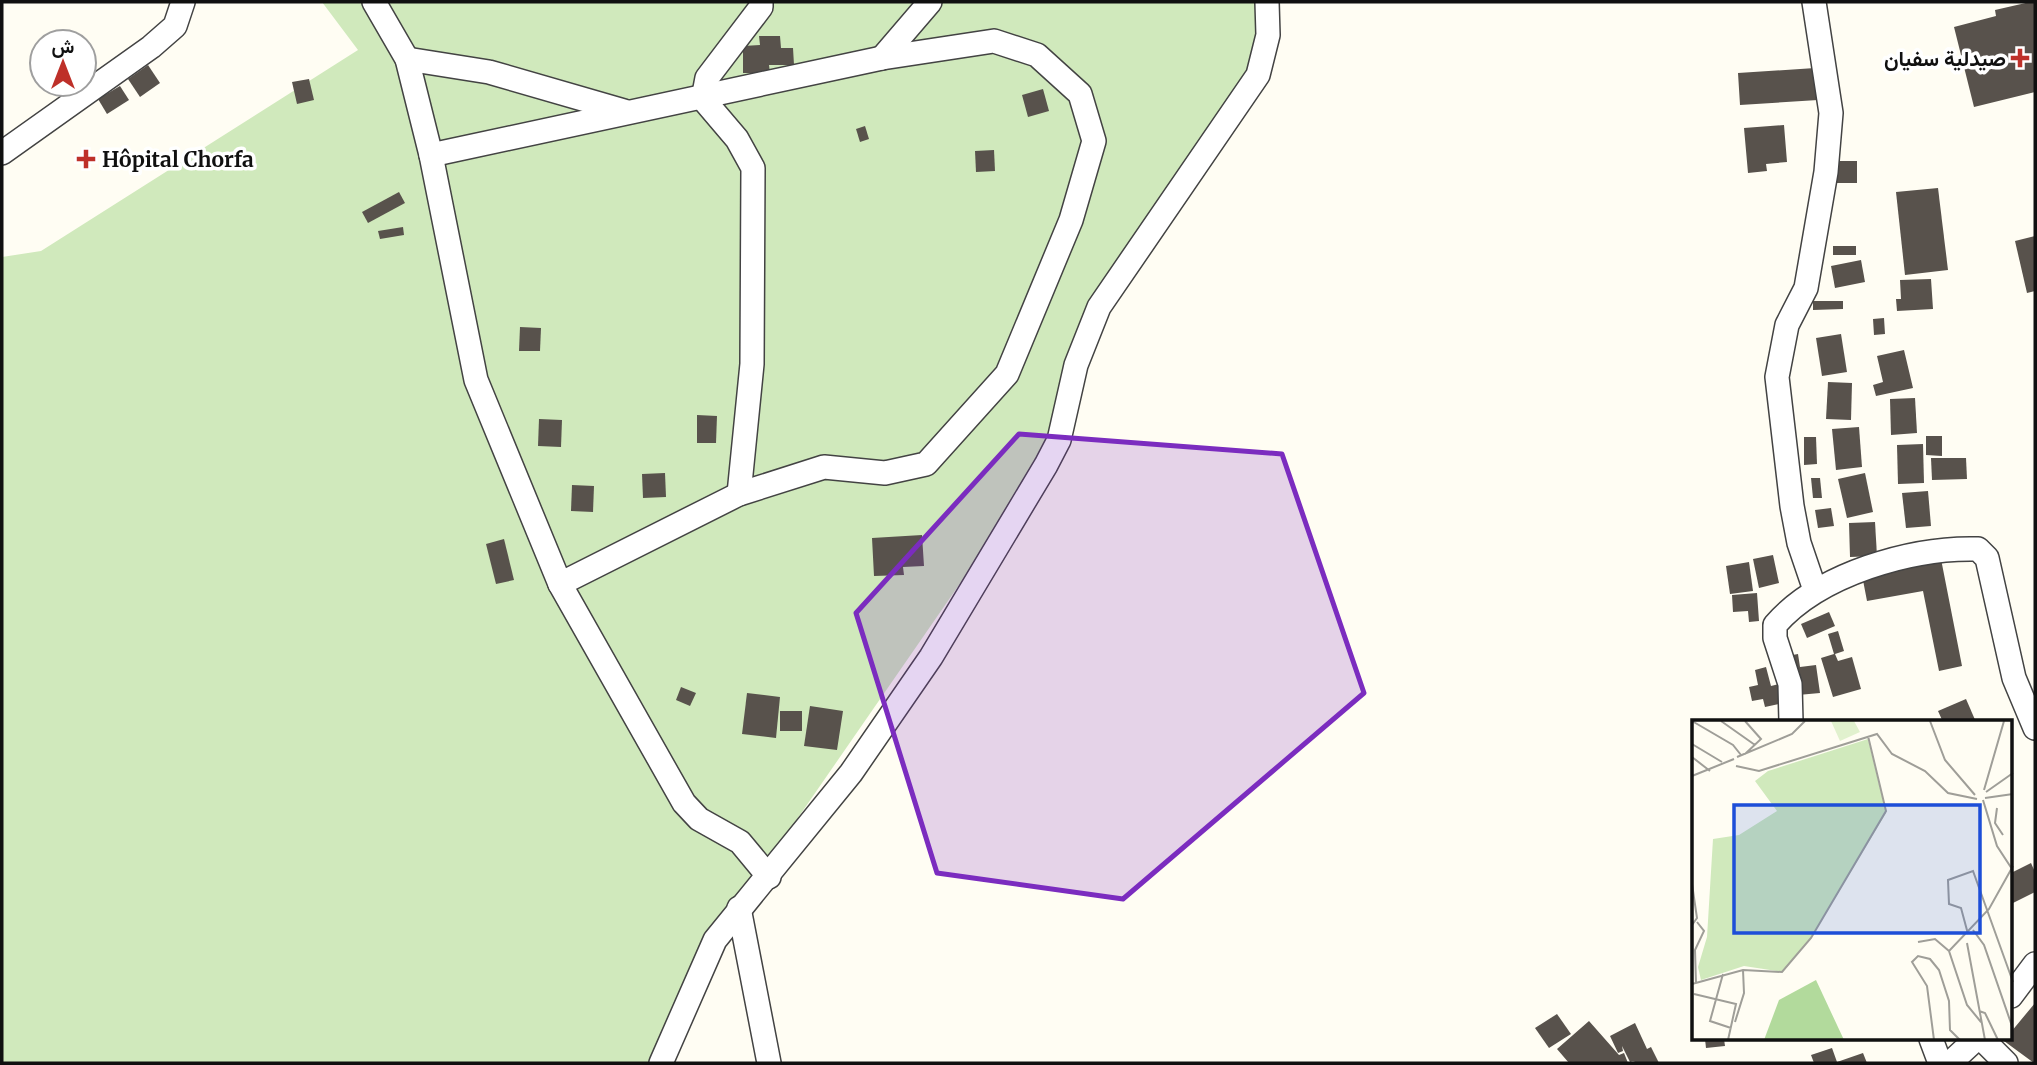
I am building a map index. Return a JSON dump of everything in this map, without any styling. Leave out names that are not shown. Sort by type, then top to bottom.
[{"type":"street","points":[[2,153],[151,47],[175,26],[183,2]]},
{"type":"street","points":[[374,2],[407,59],[430,155],[476,380],[560,584],[684,803],[699,819],[740,842],[769,877]]},
{"type":"street","points":[[739,494],[752,364],[752,167],[737,139],[703,99],[706,78],[761,7],[761,2]]},
{"type":"street","points":[[882,58],[930,2]]},
{"type":"street","points":[[661,1063],[715,940],[851,773],[931,657],[1046,465],[1059,440],[1076,365],[1099,307],[1258,75],[1268,35],[1267,2]]},
{"type":"street","points":[[1814,2],[1831,113],[1826,172],[1806,288],[1787,325],[1777,377],[1786,468],[1799,543],[1815,590]]},
{"type":"street","points":[[430,155],[627,111],[703,99],[882,58],[995,41],[1037,55],[1080,94],[1094,141],[1071,220],[1007,374],[926,464],[885,473],[824,467],[739,494],[560,584]]},
{"type":"street","points":[[407,59],[489,72],[627,111]]},
{"type":"street","points":[[1791,720],[1790,684],[1775,638],[1775,625],[1815,590],[1902,558],[1978,549],[1987,558],[2014,678],[2035,728]]},
{"type":"street","points":[[739,908],[769,1063]]},
{"type":"street","points":[[2012,995],[2035,964]]},
{"type":"street","points":[[1931,1040],[1940,1063]]},
{"type":"street","points":[[1950,1063],[1975,1040]]},
{"type":"street","points":[[1983,1040],[2006,1063]]},
{"type":"highlighted area","points":[[1019,434],[1282,454],[1364,693],[1123,899],[937,873],[856,613]]},
{"type":"green space","points":[[322,2],[1257,2],[1260,68],[1080,322],[1053,449],[739,903],[665,1063],[2,1063],[2,257],[41,251],[358,50]]},
{"type":"building","points":[[2035,2],[2035,92],[1974,107],[1954,27],[1996,16],[1995,10]]},
{"type":"building","points":[[759,36],[780,36],[781,48],[793,48],[794,65],[769,65],[770,73],[743,73],[743,46],[760,45]]},
{"type":"building","points":[[148,65],[160,83],[140,97],[128,79]]},
{"type":"building","points":[[1815,68],[1818,100],[1740,105],[1738,73]]},
{"type":"building","points":[[309,79],[314,100],[297,104],[292,82]]},
{"type":"building","points":[[120,86],[129,100],[107,114],[98,99]]},
{"type":"building","points":[[1043,89],[1049,111],[1028,117],[1022,95]]},
{"type":"building","points":[[1784,125],[1787,162],[1766,164],[1767,171],[1748,173],[1744,128]]},
{"type":"building","points":[[865,126],[869,139],[860,142],[856,129]]},
{"type":"building","points":[[994,150],[995,171],[976,172],[975,151]]},
{"type":"building","points":[[1830,161],[1857,161],[1857,183],[1830,183]]},
{"type":"building","points":[[1938,188],[1948,270],[1905,275],[1896,192]]},
{"type":"building","points":[[399,192],[405,203],[368,223],[362,212]]},
{"type":"building","points":[[403,227],[404,235],[380,239],[378,231]]},
{"type":"building","points":[[2035,236],[2035,291],[2027,293],[2015,241]]},
{"type":"building","points":[[1833,246],[1856,246],[1856,255],[1833,255]]},
{"type":"building","points":[[1861,260],[1865,282],[1835,288],[1831,266]]},
{"type":"building","points":[[1931,279],[1933,309],[1897,311],[1896,299],[1901,299],[1900,280]]},
{"type":"building","points":[[1813,301],[1843,301],[1843,309],[1813,310]]},
{"type":"building","points":[[1884,318],[1885,334],[1874,335],[1873,319]]},
{"type":"building","points":[[520,327],[541,328],[540,351],[519,351]]},
{"type":"building","points":[[1841,334],[1847,372],[1822,376],[1816,338]]},
{"type":"building","points":[[1904,350],[1913,388],[1876,396],[1873,385],[1883,382],[1877,356]]},
{"type":"building","points":[[1828,382],[1852,383],[1851,420],[1826,419]]},
{"type":"building","points":[[1915,398],[1917,433],[1891,435],[1890,399]]},
{"type":"building","points":[[697,415],[717,416],[716,443],[697,443]]},
{"type":"building","points":[[539,419],[562,420],[561,447],[538,446]]},
{"type":"building","points":[[1859,427],[1862,467],[1836,470],[1832,429]]},
{"type":"building","points":[[1926,436],[1942,436],[1942,456],[1926,455]]},
{"type":"building","points":[[1804,437],[1816,437],[1817,464],[1804,465]]},
{"type":"building","points":[[1923,444],[1924,483],[1898,484],[1897,445]]},
{"type":"building","points":[[1931,458],[1966,458],[1967,479],[1932,480]]},
{"type":"building","points":[[665,473],[666,497],[643,498],[642,474]]},
{"type":"building","points":[[1865,473],[1873,512],[1847,518],[1838,479]]},
{"type":"building","points":[[1811,478],[1820,478],[1822,498],[1813,498]]},
{"type":"building","points":[[572,485],[594,486],[593,512],[571,511]]},
{"type":"building","points":[[1928,491],[1931,526],[1906,528],[1902,493]]},
{"type":"building","points":[[1831,508],[1834,526],[1818,528],[1815,510]]},
{"type":"building","points":[[1875,522],[1877,556],[1850,557],[1849,523]]},
{"type":"building","points":[[922,535],[924,566],[903,567],[904,575],[874,576],[872,538]]},
{"type":"building","points":[[504,539],[514,580],[496,584],[486,544]]},
{"type":"building","points":[[1773,555],[1779,583],[1759,588],[1753,559]]},
{"type":"building","points":[[1941,559],[1962,666],[1939,671],[1923,591],[1867,601],[1862,575]]},
{"type":"building","points":[[1749,562],[1753,591],[1730,594],[1726,566]]},
{"type":"building","points":[[1757,593],[1759,621],[1749,622],[1748,611],[1733,612],[1732,595]]},
{"type":"building","points":[[1829,612],[1835,626],[1807,638],[1801,624]]},
{"type":"building","points":[[1838,631],[1844,651],[1835,654],[1838,661],[1852,657],[1861,689],[1833,697],[1821,658],[1834,654],[1828,634]]},
{"type":"building","points":[[1798,654],[1800,667],[1816,665],[1820,693],[1798,695],[1787,656]]},
{"type":"building","points":[[1766,667],[1771,686],[1779,684],[1783,703],[1765,707],[1763,699],[1752,701],[1749,687],[1758,685],[1755,670]]},
{"type":"building","points":[[681,687],[696,693],[690,706],[676,700]]},
{"type":"building","points":[[747,693],[780,697],[776,738],[742,734]]},
{"type":"building","points":[[1966,699],[1975,720],[1942,720],[1938,711]]},
{"type":"building","points":[[810,706],[843,711],[837,750],[804,746]]},
{"type":"building","points":[[780,711],[802,711],[802,731],[780,731]]},
{"type":"building","points":[[2031,863],[2035,872],[2035,892],[2012,904],[2012,872]]},
{"type":"building","points":[[2035,1003],[2035,1063],[2004,1041],[2012,1040],[2012,1031]]},
{"type":"building","points":[[1557,1014],[1571,1034],[1549,1048],[1535,1028]]},
{"type":"building","points":[[1589,1021],[1619,1055],[1624,1053],[1628,1063],[1569,1063],[1557,1049]]},
{"type":"building","points":[[1635,1023],[1647,1049],[1651,1047],[1659,1063],[1630,1063],[1635,1061],[1630,1062],[1622,1046],[1623,1051],[1618,1053],[1610,1036]]},
{"type":"building","points":[[1705,1040],[1724,1040],[1725,1046],[1706,1048]]},
{"type":"building","points":[[1832,1048],[1837,1062],[1863,1053],[1867,1063],[1814,1063],[1811,1055]]},
{"type":"place","name":"صيدلية سفيان","points":[[2020,58]]},
{"type":"place","name":"Hôpital Chorfa","points":[[86,159]]}]
